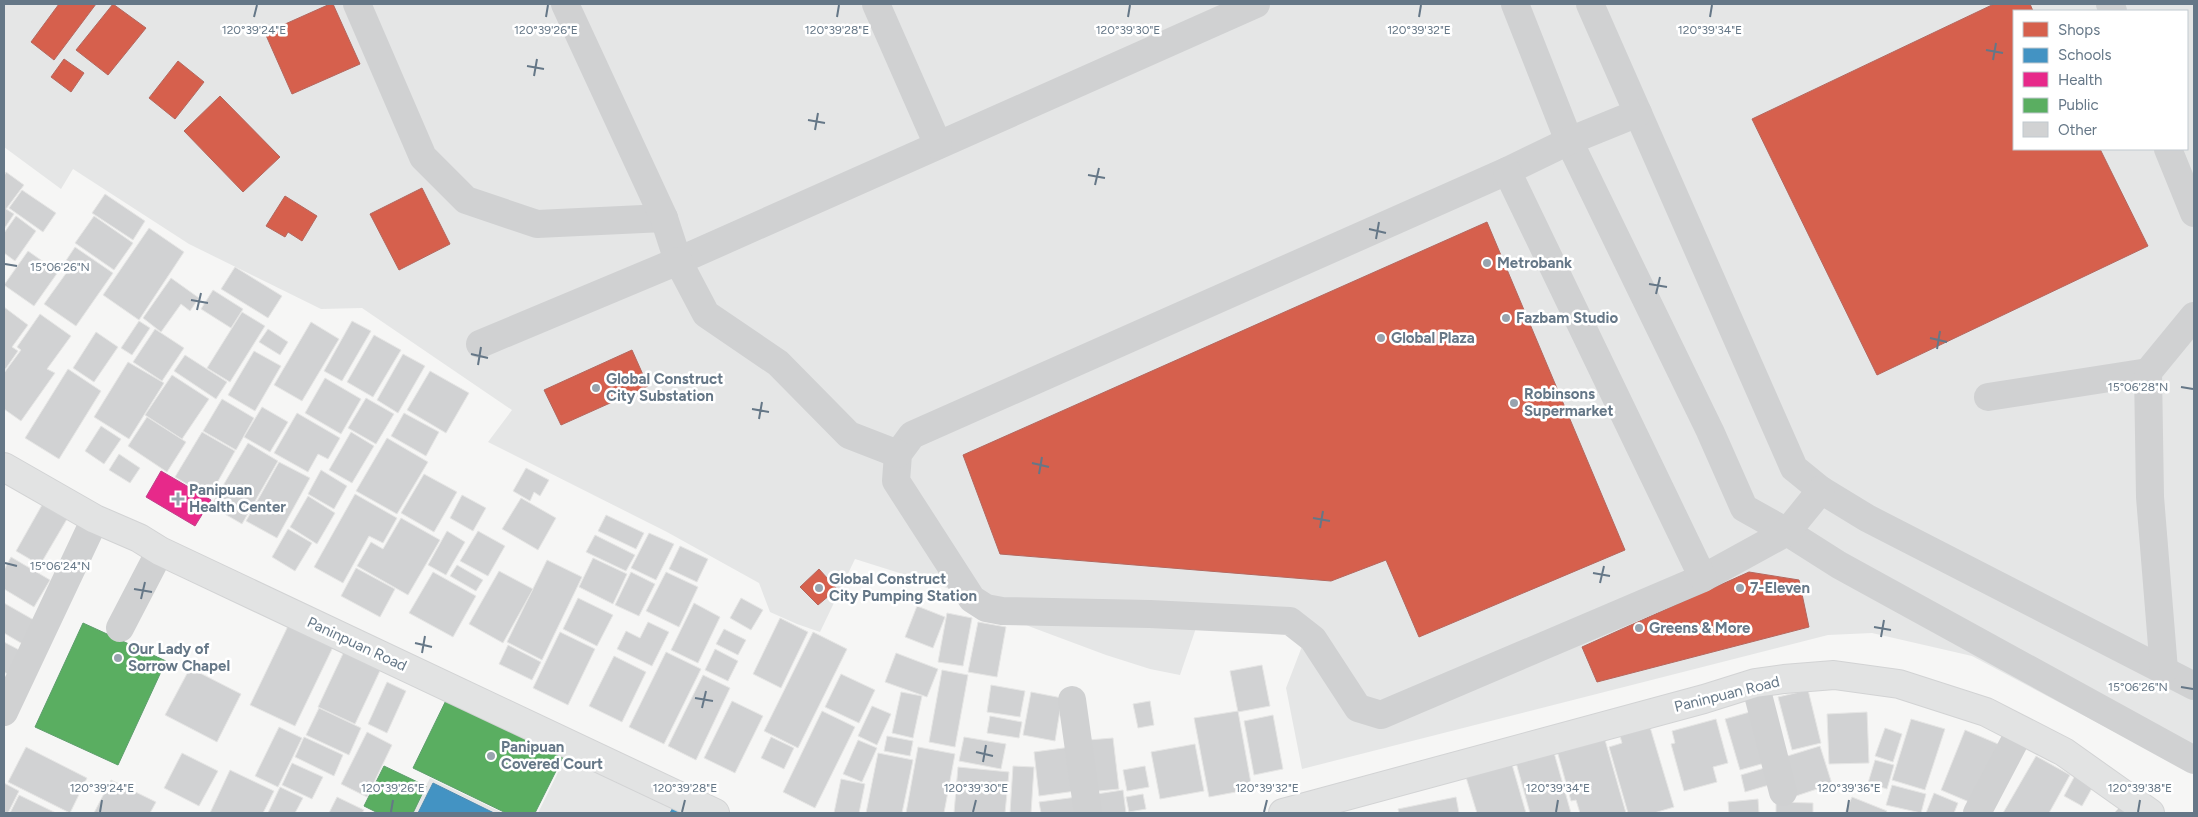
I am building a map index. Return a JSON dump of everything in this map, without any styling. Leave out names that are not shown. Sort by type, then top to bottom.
[{"type":"main road","name":"Paninpuan Road","points":[[4,467],[95,519],[139,538],[160,551],[715,813]]},
{"type":"main road","name":"Paninpuan Road","points":[[1283,813],[1704,699],[1755,683],[1834,675],[1900,684],[1986,712],[2064,752],[2150,813]]},
{"type":"street","points":[[357,4],[423,157],[466,200],[537,224],[664,218]]},
{"type":"street","points":[[565,4],[664,218],[678,261],[706,314],[778,363],[849,436],[898,454]]},
{"type":"street","points":[[876,4],[938,145]]},
{"type":"street","points":[[480,344],[678,261],[938,145],[1207,14],[1256,4]]},
{"type":"street","points":[[1515,4],[1568,141],[1710,431],[1744,508],[1787,532],[1839,565],[2194,760]]},
{"type":"street","points":[[1590,4],[1794,468],[1821,490],[1867,518],[2194,686]]},
{"type":"street","points":[[1638,112],[1568,141],[1507,171],[912,435],[898,454],[896,481],[972,599],[986,608],[1002,611],[1150,614],[1290,621],[1314,638],[1358,708],[1381,715],[1703,578],[1787,532],[1821,490]]},
{"type":"street","points":[[2168,150],[2194,213]]},
{"type":"street","points":[[1507,171],[1703,578]]},
{"type":"street","points":[[2164,670],[2150,498],[2148,372],[2194,316]]},
{"type":"street","points":[[1988,397],[2148,372]]},
{"type":"street","points":[[4,712],[95,519]]},
{"type":"street","points":[[120,628],[160,551]]},
{"type":"street","points":[[1755,683],[1783,792]]},
{"type":"street","points":[[1072,700],[1088,813]]},
{"type":"street","points":[[1977,813],[2020,731]]},
{"type":"shaded area","points":[[4,4],[2194,4],[2194,774],[1972,656],[1872,633],[1828,635],[1302,769],[1286,688],[1306,636],[1196,628],[1180,675],[1150,669],[1106,655],[1031,627],[947,588],[855,559],[820,632],[797,624],[770,612],[759,583],[667,532],[488,442],[512,410],[362,308],[321,309],[189,244],[73,169],[61,189],[4,147]]},
{"type":"shaded area","points":[[571,746],[709,813],[538,813]]},
{"type":"shaded area","points":[[430,778],[503,813],[413,813]]},
{"type":"building: Shops","points":[[59,4],[96,4],[54,60],[31,42]]},
{"type":"building: Shops","points":[[113,4],[146,28],[108,75],[76,50]]},
{"type":"building: Shops","points":[[333,4],[360,64],[292,94],[265,33]]},
{"type":"building: Shops","points":[[1994,4],[2030,4],[2033,10],[2013,10],[2013,150],[2100,150],[2148,246],[1877,375],[1752,119]]},
{"type":"building: Shops","points":[[64,59],[84,73],[71,92],[51,77]]},
{"type":"building: Shops","points":[[178,61],[204,82],[175,119],[149,98]]},
{"type":"building: Shops","points":[[220,96],[280,157],[243,192],[184,131]]},
{"type":"building: Shops","points":[[422,188],[450,244],[399,270],[370,214]]},
{"type":"building: Shops","points":[[285,196],[317,216],[302,241],[288,232],[285,237],[266,226]]},
{"type":"building: Shops","name":"Global Plaza","points":[[1487,222],[1625,550],[1419,637],[1386,560],[1331,581],[1000,554],[963,455]]},
{"type":"building: Shops","name":"Global Construct City Substation","points":[[632,350],[648,386],[561,425],[544,390]]},
{"type":"building: Shops","name":"Global Construct City Pumping Station","points":[[819,569],[837,589],[818,605],[800,587]]},
{"type":"building: Shops","points":[[1749,572],[1799,580],[1809,627],[1597,682],[1582,647]]},
{"type":"building: Schools","points":[[433,783],[494,813],[418,813]]},
{"type":"building: Schools","points":[[675,804],[693,813],[670,813]]},
{"type":"building: Health","name":"Panipuan Health Center","points":[[161,471],[211,500],[195,526],[146,497]]},
{"type":"building: Public","points":[[83,623],[166,661],[118,765],[35,727]]},
{"type":"building: Public","name":"Panipuan Covered Court","points":[[452,688],[569,745],[535,813],[506,813],[413,768]]},
{"type":"building: Public","points":[[384,766],[426,786],[413,813],[378,813],[364,806]]},
{"type":"building: Other","points":[[6,172],[24,185],[6,209],[14,214],[4,229],[4,176]]},
{"type":"building: Other","points":[[22,190],[56,213],[43,232],[9,208]]},
{"type":"building: Other","points":[[105,194],[145,221],[133,240],[92,213]]},
{"type":"building: Other","points":[[16,216],[36,231],[15,261],[4,253],[4,233]]},
{"type":"building: Other","points":[[94,216],[133,243],[114,270],[75,243]]},
{"type":"building: Other","points":[[149,228],[184,252],[139,320],[103,295]]},
{"type":"building: Other","points":[[75,247],[113,273],[76,326],[44,304],[67,272],[61,268]]},
{"type":"building: Other","points":[[28,251],[58,272],[34,306],[4,285]]},
{"type":"building: Other","points":[[235,267],[282,296],[268,318],[221,289]]},
{"type":"building: Other","points":[[171,278],[199,298],[190,311],[181,304],[161,332],[143,318]]},
{"type":"building: Other","points":[[213,290],[243,309],[231,328],[201,309]]},
{"type":"building: Other","points":[[4,307],[28,325],[12,347],[18,351],[4,371]]},
{"type":"building: Other","points":[[242,312],[265,326],[230,382],[207,368]]},
{"type":"building: Other","points":[[40,314],[71,336],[47,369],[55,373],[21,421],[4,409],[4,373],[21,350],[17,347]]},
{"type":"building: Other","points":[[139,321],[150,328],[132,355],[121,348]]},
{"type":"building: Other","points":[[352,321],[371,331],[342,381],[324,371]]},
{"type":"building: Other","points":[[311,322],[339,339],[302,401],[274,385]]},
{"type":"building: Other","points":[[155,329],[184,348],[162,381],[133,362]]},
{"type":"building: Other","points":[[268,329],[288,342],[280,355],[259,342]]},
{"type":"building: Other","points":[[96,332],[118,347],[94,382],[73,368]]},
{"type":"building: Other","points":[[374,335],[401,350],[373,397],[347,382]]},
{"type":"building: Other","points":[[254,351],[281,366],[255,411],[228,395]]},
{"type":"building: Other","points":[[403,354],[425,366],[398,413],[377,400]]},
{"type":"building: Other","points":[[185,355],[227,382],[216,399],[174,371]]},
{"type":"building: Other","points":[[128,362],[164,383],[129,439],[94,417]]},
{"type":"building: Other","points":[[68,369],[101,391],[59,459],[25,438]]},
{"type":"building: Other","points":[[430,371],[469,393],[446,433],[407,410]]},
{"type":"building: Other","points":[[172,375],[209,399],[182,439],[145,415]]},
{"type":"building: Other","points":[[325,378],[361,399],[341,434],[305,413]]},
{"type":"building: Other","points":[[366,398],[394,414],[376,444],[348,428]]},
{"type":"building: Other","points":[[222,399],[254,418],[236,450],[203,431]]},
{"type":"building: Other","points":[[262,407],[288,422],[270,452],[244,437]]},
{"type":"building: Other","points":[[297,413],[340,438],[328,459],[318,454],[308,472],[274,453]]},
{"type":"building: Other","points":[[404,413],[439,432],[426,456],[391,436]]},
{"type":"building: Other","points":[[147,417],[186,442],[167,472],[128,446]]},
{"type":"building: Other","points":[[101,426],[121,439],[104,464],[85,451]]},
{"type":"building: Other","points":[[202,432],[235,451],[209,497],[175,477]]},
{"type":"building: Other","points":[[351,432],[374,446],[352,483],[329,470]]},
{"type":"building: Other","points":[[387,438],[428,462],[397,514],[356,491]]},
{"type":"building: Other","points":[[248,443],[278,461],[242,524],[211,506]]},
{"type":"building: Other","points":[[119,454],[140,468],[130,483],[109,470]]},
{"type":"building: Other","points":[[279,462],[310,478],[277,538],[246,521]]},
{"type":"building: Other","points":[[526,468],[549,480],[540,496],[534,492],[530,501],[513,491]]},
{"type":"building: Other","points":[[321,470],[347,486],[334,509],[308,494]]},
{"type":"building: Other","points":[[424,474],[457,492],[434,532],[401,513]]},
{"type":"building: Other","points":[[355,494],[397,518],[383,543],[369,536],[343,583],[314,567]]},
{"type":"building: Other","points":[[462,495],[486,508],[473,531],[450,518]]},
{"type":"building: Other","points":[[308,496],[335,513],[317,544],[290,527]]},
{"type":"building: Other","points":[[521,498],[556,518],[538,550],[502,529]]},
{"type":"building: Other","points":[[42,505],[67,519],[40,565],[16,551]]},
{"type":"building: Other","points":[[606,515],[644,533],[636,549],[598,531]]},
{"type":"building: Other","points":[[401,518],[440,540],[408,595],[357,566],[371,542],[383,549]]},
{"type":"building: Other","points":[[288,529],[312,543],[295,571],[272,557]]},
{"type":"building: Other","points":[[447,531],[465,542],[446,575],[428,565]]},
{"type":"building: Other","points":[[478,531],[505,546],[488,576],[460,561]]},
{"type":"building: Other","points":[[649,533],[674,544],[656,580],[631,568]]},
{"type":"building: Other","points":[[595,535],[635,555],[626,571],[586,552]]},
{"type":"building: Other","points":[[680,546],[708,559],[697,582],[669,569]]},
{"type":"building: Other","points":[[11,557],[50,580],[34,607],[4,589],[4,570]]},
{"type":"building: Other","points":[[593,558],[627,574],[613,604],[579,587]]},
{"type":"building: Other","points":[[547,560],[582,577],[542,660],[507,642]]},
{"type":"building: Other","points":[[457,565],[483,580],[476,591],[450,576]]},
{"type":"building: Other","points":[[356,568],[395,589],[380,617],[341,596]]},
{"type":"building: Other","points":[[499,571],[533,589],[503,643],[469,624]]},
{"type":"building: Other","points":[[433,572],[476,596],[453,637],[409,613]]},
{"type":"building: Other","points":[[631,572],[655,584],[639,616],[615,605]]},
{"type":"building: Other","points":[[666,572],[698,587],[679,627],[646,611]]},
{"type":"building: Other","points":[[578,598],[613,615],[597,646],[563,629]]},
{"type":"building: Other","points":[[741,598],[763,610],[751,630],[730,618]]},
{"type":"building: Other","points":[[4,603],[39,623],[26,646],[4,633]]},
{"type":"building: Other","points":[[694,603],[720,617],[698,663],[671,650]]},
{"type":"building: Other","points":[[917,606],[945,617],[933,648],[905,637]]},
{"type":"building: Other","points":[[947,613],[972,618],[963,666],[938,662]]},
{"type":"building: Other","points":[[780,618],[808,632],[781,688],[753,674]]},
{"type":"building: Other","points":[[648,622],[669,632],[652,666],[617,649],[626,631],[640,638]]},
{"type":"building: Other","points":[[978,622],[1006,627],[997,677],[968,672]]},
{"type":"building: Other","points":[[288,626],[333,647],[295,726],[250,705]]},
{"type":"building: Other","points":[[724,629],[746,640],[738,655],[716,644]]},
{"type":"building: Other","points":[[560,632],[595,649],[568,705],[533,688]]},
{"type":"building: Other","points":[[813,632],[847,649],[798,748],[764,731]]},
{"type":"building: Other","points":[[4,642],[23,652],[9,675],[4,672]]},
{"type":"building: Other","points":[[348,643],[385,660],[355,724],[318,707]]},
{"type":"building: Other","points":[[508,645],[541,662],[532,680],[499,664]]},
{"type":"building: Other","points":[[715,649],[738,661],[728,681],[705,670]]},
{"type":"building: Other","points":[[666,652],[701,669],[664,744],[629,727]]},
{"type":"building: Other","points":[[896,653],[938,669],[927,697],[885,682]]},
{"type":"building: Other","points":[[614,656],[646,672],[622,722],[589,706]]},
{"type":"building: Other","points":[[1262,665],[1270,706],[1238,712],[1230,671]]},
{"type":"building: Other","points":[[190,668],[241,694],[217,742],[165,715]]},
{"type":"building: Other","points":[[942,670],[968,675],[955,747],[929,742]]},
{"type":"building: Other","points":[[841,674],[875,690],[859,723],[825,707]]},
{"type":"building: Other","points":[[703,675],[730,688],[696,760],[668,746]]},
{"type":"building: Other","points":[[387,682],[406,691],[387,733],[368,724]]},
{"type":"building: Other","points":[[991,685],[1025,691],[1020,717],[987,712]]},
{"type":"building: Other","points":[[1808,690],[1821,743],[1792,750],[1778,697]]},
{"type":"building: Other","points":[[901,692],[922,696],[913,738],[892,733]]},
{"type":"building: Other","points":[[1031,692],[1062,698],[1055,741],[1023,735]]},
{"type":"building: Other","points":[[732,701],[763,716],[735,773],[704,758]]},
{"type":"building: Other","points":[[1150,701],[1154,725],[1138,728],[1133,704]]},
{"type":"building: Other","points":[[872,706],[891,714],[877,745],[858,736]]},
{"type":"building: Other","points":[[319,708],[361,728],[349,755],[306,735]]},
{"type":"building: Other","points":[[1757,710],[1772,761],[1740,770],[1725,719]]},
{"type":"building: Other","points":[[822,711],[855,727],[815,808],[783,792]]},
{"type":"building: Other","points":[[1238,711],[1252,789],[1209,797],[1194,718]]},
{"type":"building: Other","points":[[1867,712],[1869,763],[1829,764],[1827,714]]},
{"type":"building: Other","points":[[1273,715],[1283,769],[1254,775],[1244,721]]},
{"type":"building: Other","points":[[990,716],[1022,722],[1019,738],[987,733]]},
{"type":"building: Other","points":[[1716,719],[1728,763],[1713,767],[1717,782],[1684,791],[1671,744],[1675,743],[1672,731]]},
{"type":"building: Other","points":[[1911,719],[1945,729],[1925,790],[1892,780]]},
{"type":"building: Other","points":[[279,727],[302,738],[278,787],[255,776]]},
{"type":"building: Other","points":[[1650,727],[1674,807],[1654,813],[1628,813],[1609,747],[1622,743],[1620,736]]},
{"type":"building: Other","points":[[1885,728],[1902,734],[1893,762],[1875,756]]},
{"type":"building: Other","points":[[1965,730],[1998,744],[1974,804],[1941,790]]},
{"type":"building: Other","points":[[367,732],[392,745],[367,797],[341,784]]},
{"type":"building: Other","points":[[1603,733],[1626,813],[1580,813],[1576,800],[1571,801],[1556,747]]},
{"type":"building: Other","points":[[887,736],[913,741],[910,756],[884,751]]},
{"type":"building: Other","points":[[304,737],[343,755],[334,776],[295,757]]},
{"type":"building: Other","points":[[771,737],[794,748],[784,769],[761,758]]},
{"type":"building: Other","points":[[964,737],[1006,744],[1001,769],[959,761]]},
{"type":"building: Other","points":[[1113,738],[1119,789],[1088,792],[1088,740]]},
{"type":"building: Other","points":[[858,740],[877,748],[862,782],[843,774]]},
{"type":"building: Other","points":[[1195,744],[1204,791],[1160,799],[1151,752]]},
{"type":"building: Other","points":[[1820,746],[1832,784],[1793,797],[1781,758]]},
{"type":"building: Other","points":[[26,747],[87,778],[70,813],[8,782]]},
{"type":"building: Other","points":[[918,747],[955,754],[944,813],[906,813]]},
{"type":"building: Other","points":[[1071,747],[1076,791],[1039,796],[1034,752]]},
{"type":"building: Other","points":[[1553,749],[1571,813],[1530,813],[1515,759]]},
{"type":"building: Other","points":[[182,753],[218,771],[199,806],[164,788]]},
{"type":"building: Other","points":[[878,753],[913,760],[902,813],[866,813]]},
{"type":"building: Other","points":[[2036,756],[2070,775],[2049,813],[2003,813]]},
{"type":"building: Other","points":[[1875,760],[1894,765],[1887,789],[1868,783]]},
{"type":"building: Other","points":[[1511,761],[1526,813],[1477,813],[1465,774]]},
{"type":"building: Other","points":[[292,763],[323,777],[312,799],[282,785]]},
{"type":"building: Other","points":[[1013,766],[1034,767],[1031,813],[1010,813]]},
{"type":"building: Other","points":[[1145,766],[1149,787],[1127,791],[1123,770]]},
{"type":"building: Other","points":[[1771,766],[1776,783],[1745,792],[1741,775]]},
{"type":"building: Other","points":[[958,767],[1009,772],[1005,813],[954,813]]},
{"type":"building: Other","points":[[230,770],[274,791],[263,813],[210,813]]},
{"type":"building: Other","points":[[2078,770],[2096,781],[2082,806],[2064,796]]},
{"type":"building: Other","points":[[841,779],[865,784],[859,813],[834,813]]},
{"type":"building: Other","points":[[111,780],[156,802],[150,813],[94,813]]},
{"type":"building: Other","points":[[4,783],[19,791],[8,813],[4,813]]},
{"type":"building: Other","points":[[1892,785],[1926,794],[1921,813],[1886,805]]},
{"type":"building: Other","points":[[280,787],[303,798],[295,813],[268,813]]},
{"type":"building: Other","points":[[1123,790],[1126,813],[1092,813],[1090,795]]},
{"type":"building: Other","points":[[1934,793],[1958,803],[1954,813],[1926,813]]},
{"type":"building: Other","points":[[1143,794],[1146,809],[1129,812],[1126,797]]},
{"type":"building: Other","points":[[19,795],[56,813],[10,813]]},
{"type":"building: Other","points":[[337,797],[364,810],[362,813],[329,813]]},
{"type":"building: Other","points":[[1077,797],[1079,813],[1041,813],[1039,802]]},
{"type":"building: Other","points":[[1456,797],[1459,813],[1399,813],[1398,809]]},
{"type":"building: Other","points":[[1852,797],[1887,811],[1886,813],[1845,813]]},
{"type":"building: Other","points":[[1758,799],[1759,813],[1729,813],[1728,802]]},
{"type":"building: Other","points":[[1776,802],[1813,803],[1813,813],[1776,813]]},
{"type":"building: Other","points":[[2120,807],[2126,813],[2114,813]]},
{"type":"place","name":"Metrobank","points":[[1487,263]]},
{"type":"place","name":"Fazbam Studio","points":[[1506,318]]},
{"type":"place","name":"Global Plaza","points":[[1381,338]]},
{"type":"place","name":"Global Construct City Substation","points":[[596,388]]},
{"type":"place","name":"Robinsons Supermarket","points":[[1514,403]]},
{"type":"place","name":"Panipuan Health Center","points":[[178,499]]},
{"type":"place","name":"Global Construct City Pumping Station","points":[[819,588]]},
{"type":"place","name":"7-Eleven","points":[[1740,588]]},
{"type":"place","name":"Greens & More","points":[[1639,628]]},
{"type":"place","name":"Our Lady of Sorrow Chapel","points":[[118,658]]},
{"type":"place","name":"Panipuan Covered Court","points":[[491,756]]}]
